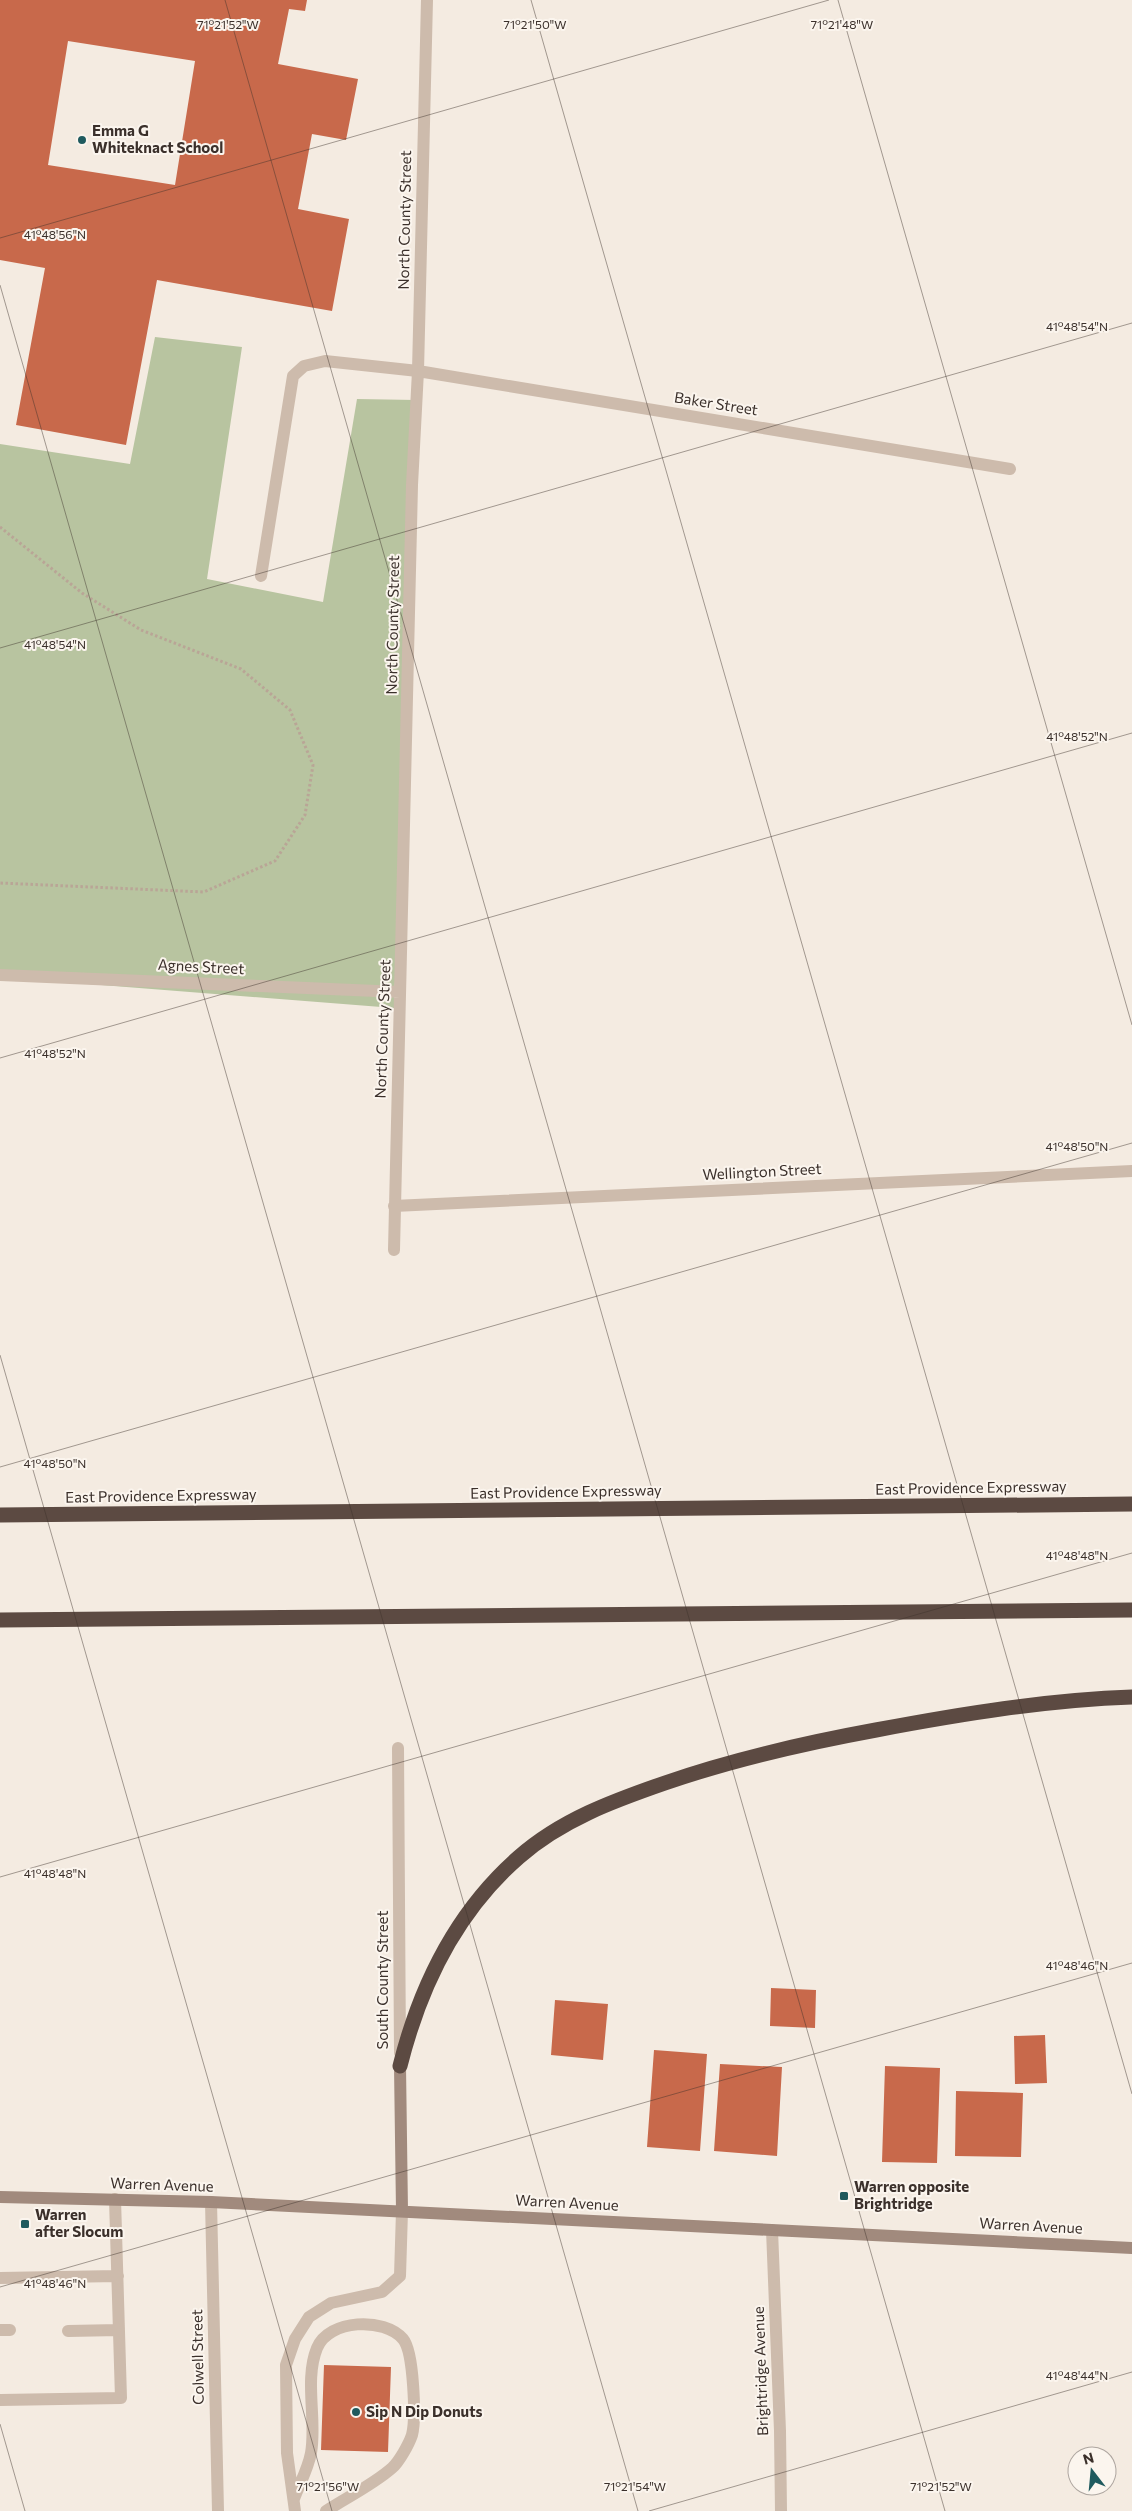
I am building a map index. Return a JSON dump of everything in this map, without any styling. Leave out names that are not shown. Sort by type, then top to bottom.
[{"type":"highway","name":"East Providence Expressway","points":[[0,1515],[1132,1504]]},
{"type":"highway","points":[[0,1620],[1132,1610]]},
{"type":"highway","points":[[400,2066],[416,2009],[430,1977],[446,1946],[467,1913],[520,1857],[549,1834],[581,1816],[616,1801],[697,1772],[826,1739],[978,1712],[1075,1701],[1132,1697]]},
{"type":"main road","name":"South County Street","points":[[400,2066],[402,2212]]},
{"type":"main road","name":"Warren Avenue","points":[[0,2197],[211,2202],[1132,2248]]},
{"type":"street","name":"North County Street","points":[[394,1250],[412,485],[418,372],[427,0]]},
{"type":"street","name":"Baker Street","points":[[261,576],[293,376],[304,366],[325,361],[418,372],[1010,469]]},
{"type":"street","name":"Agnes Street","points":[[0,975],[400,992]]},
{"type":"street","name":"Wellington Street","points":[[394,1206],[1132,1171]]},
{"type":"street","name":"South County Street","points":[[398,1748],[400,2066]]},
{"type":"street","points":[[0,2400],[121,2398],[115,2199]]},
{"type":"street","name":"Colwell Street","points":[[211,2202],[218,2511]]},
{"type":"street","points":[[294,2505],[287,2453],[286,2365],[295,2339],[309,2317],[331,2303],[382,2292],[400,2276],[402,2212]]},
{"type":"street","name":"Brightridge Avenue","points":[[772,2230],[780,2431],[781,2511]]},
{"type":"street","points":[[0,2278],[118,2276]]},
{"type":"street","points":[[294,2505],[311,2453],[313,2365],[317,2346],[328,2334],[347,2326],[366,2324],[388,2328],[403,2339],[410,2353],[413,2368],[412,2435],[393,2467],[326,2511]]},
{"type":"street","points":[[68,2331],[119,2330]]},
{"type":"path","points":[[0,527],[82,593],[141,630],[241,669],[290,710],[313,765],[305,815],[275,861],[204,892],[0,883]]},
{"type":"green space","points":[[155,337],[242,347],[207,579],[323,602],[357,399],[416,400],[394,1008],[0,977],[0,444],[130,464]]},
{"type":"building","points":[[0,0],[307,0],[305,11],[289,9],[278,64],[358,79],[346,140],[312,134],[298,209],[349,219],[332,311],[157,280],[126,445],[16,425],[45,268],[0,260]],"holes":[[[68,41],[195,61],[175,185],[48,165]]]},
{"type":"building","points":[[771,1988],[816,1990],[815,2028],[770,2026]]},
{"type":"building","points":[[555,2000],[608,2004],[603,2060],[551,2055]]},
{"type":"building","points":[[1045,2035],[1047,2083],[1015,2084],[1014,2036]]},
{"type":"building","points":[[654,2050],[707,2054],[700,2151],[647,2147]]},
{"type":"building","points":[[720,2064],[782,2067],[777,2156],[714,2151]]},
{"type":"building","points":[[885,2066],[940,2068],[937,2163],[882,2162]]},
{"type":"building","points":[[956,2091],[1023,2093],[1021,2157],[955,2156]]},
{"type":"building","points":[[324,2365],[391,2367],[388,2452],[321,2450]]},
{"type":"place","name":"Emma G Whiteknact School","points":[[82,140]]},
{"type":"place","name":"Warren opposite Brightridge","points":[[844,2196]]},
{"type":"place","name":"Warren after Slocum","points":[[25,2224]]},
{"type":"place","name":"Sip N Dip Donuts","points":[[356,2412]]}]
